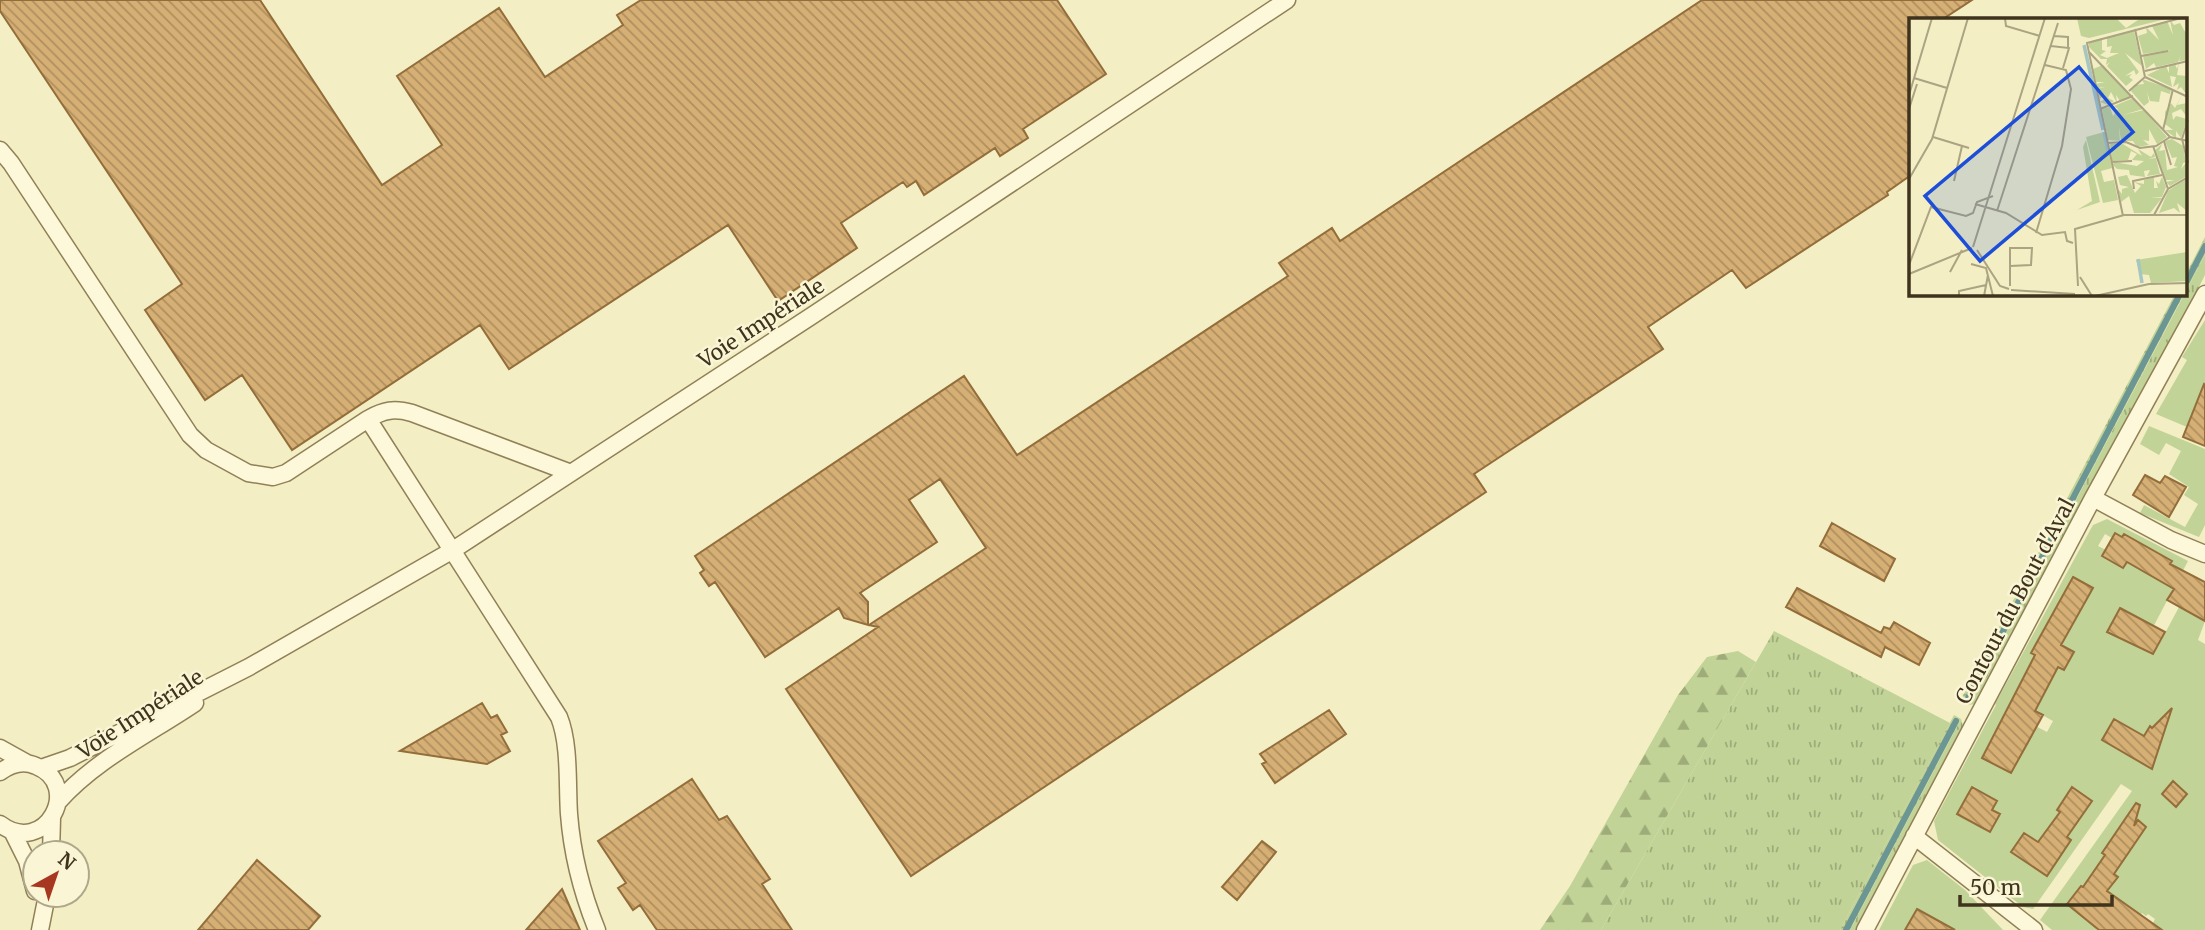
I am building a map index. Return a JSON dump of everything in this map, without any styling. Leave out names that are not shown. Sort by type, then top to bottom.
[{"type":"street","name":"Voie Impériale","points":[[0,772],[11,765],[34,766],[71,758],[249,667],[453,550],[1287,0]]},
{"type":"street","points":[[0,150],[19,174],[190,435],[206,450],[248,473],[272,477],[286,472],[368,419],[385,411],[401,410],[571,473]]},
{"type":"street","name":"Contour du Bout d'Aval","points":[[1865,930],[2093,498],[2205,294]]},
{"type":"street","points":[[368,419],[562,725],[574,850],[585,897],[597,930]]},
{"type":"street","points":[[2093,498],[2171,540],[2205,554]]},
{"type":"street","name":"Voie Impériale","points":[[58,802],[73,785],[93,770],[249,667]]},
{"type":"street","points":[[0,748],[34,766],[55,784],[58,802],[52,818],[51,839]]},
{"type":"street","points":[[4,828],[34,831],[52,818]]},
{"type":"street","points":[[4,828],[21,852]]},
{"type":"street","points":[[1914,836],[2034,930]]},
{"type":"street","points":[[36,909],[38,930]]},
{"type":"street","points":[[38,930],[43,909]]},
{"type":"green space","points":[[2205,237],[2205,255],[2188,287],[2188,270]]},
{"type":"green space","points":[[2205,255],[2205,275],[2179,326],[1979,697],[1975,704],[1968,705],[2183,296],[2188,296],[2188,287]]},
{"type":"green space","points":[[2174,296],[2183,296],[1968,705],[1960,701]]},
{"type":"green space","points":[[2205,320],[2205,397],[2187,427],[2156,414],[2187,360],[2182,357]]},
{"type":"green space","points":[[2149,426],[2205,449],[2205,525],[2199,537],[2140,513],[2144,505],[2185,527],[2198,504],[2184,495],[2189,487],[2169,474],[2181,451],[2166,443],[2159,455],[2140,444]]},
{"type":"green space","points":[[2107,519],[2188,561],[2142,648],[2154,654],[2179,607],[2205,621],[2198,640],[2205,644],[2205,930],[2160,930],[2152,925],[2155,919],[2148,914],[2141,915],[2126,904],[2096,930],[2052,930],[2040,920],[2132,791],[2121,784],[2033,909],[2023,907],[1938,840],[1934,821],[2093,525]],"holes":[[[2105,534],[2112,538],[2122,537],[2124,534],[2171,562],[2160,581],[2127,562],[2123,568],[2102,556],[2106,550],[2098,546]],[[2062,645],[2074,652],[2064,670],[2054,654]],[[2031,665],[2035,711],[2053,721],[2047,732],[2024,720],[2028,712],[2010,703]],[[2114,719],[2144,736],[2150,726],[2162,738],[2155,759],[2149,767],[2102,740]],[[1972,787],[1997,801],[1992,810],[2000,814],[1990,832],[1957,814]],[[2124,820],[2114,873],[2100,863],[2105,855],[2102,852]]]},
{"type":"green space","points":[[1774,631],[1950,723],[1840,930],[1601,930]]},
{"type":"green space","points":[[1738,651],[1756,662],[1601,930],[1540,930],[1570,886],[1678,695],[1707,657]]},
{"type":"green space","points":[[1954,715],[1961,719],[1850,930],[1840,930]]},
{"type":"green space","points":[[1961,719],[1963,726],[1857,930],[1850,930]]},
{"type":"green space","points":[[1927,860],[1965,890],[2003,930],[1879,930],[1913,865]]},
{"type":"building","points":[[0,0],[260,0],[382,185],[442,145],[397,76],[499,8],[545,77],[623,25],[617,15],[641,0],[1057,0],[1106,74],[1023,129],[1028,138],[1000,156],[995,148],[924,195],[916,181],[907,187],[903,182],[841,223],[857,248],[778,301],[728,225],[509,369],[480,325],[292,450],[242,375],[205,400],[145,310],[182,284],[0,11]]},
{"type":"building","points":[[1702,0],[1972,0],[1945,18],[1909,18],[1909,176],[1887,192],[1888,195],[1746,288],[1732,270],[1648,327],[1663,349],[1474,474],[1486,492],[911,876],[786,689],[878,627],[869,625],[986,548],[940,479],[909,500],[937,542],[860,593],[868,602],[868,625],[844,618],[839,608],[765,657],[715,582],[709,586],[700,573],[704,570],[695,556],[964,376],[1017,455],[1288,276],[1279,263],[1332,228],[1340,241]]},
{"type":"building","points":[[2205,385],[2205,446],[2183,437]]},
{"type":"building","points":[[2145,475],[2160,483],[2165,476],[2186,487],[2169,517],[2133,495]]},
{"type":"building","points":[[1832,523],[1895,559],[1884,581],[1820,546]]},
{"type":"building","points":[[2115,533],[2122,537],[2124,534],[2172,561],[2170,564],[2205,582],[2205,621],[2167,600],[2174,589],[2127,562],[2123,568],[2102,556]]},
{"type":"building","points":[[2073,577],[2093,588],[2061,645],[2074,652],[2064,670],[2058,667],[2035,711],[2043,715],[2011,773],[1982,758],[2035,655],[2031,653]]},
{"type":"building","points":[[1797,588],[1881,633],[1884,627],[1890,629],[1894,622],[1930,643],[1919,665],[1885,647],[1881,657],[1786,607]]},
{"type":"building","points":[[2120,608],[2165,632],[2153,654],[2107,632]]},
{"type":"building","points":[[482,703],[491,718],[497,715],[507,732],[501,735],[510,751],[487,764],[400,751]]},
{"type":"building","points":[[2172,708],[2152,769],[2102,740],[2114,719],[2144,736],[2150,726],[2152,728]]},
{"type":"building","points":[[1329,710],[1346,734],[1275,783],[1262,764],[1266,762],[1260,754]]},
{"type":"building","points":[[692,779],[719,820],[727,816],[770,879],[762,884],[792,930],[657,930],[640,905],[633,910],[618,888],[626,883],[598,841]]},
{"type":"building","points":[[2173,781],[2187,794],[2176,807],[2162,794]]},
{"type":"building","points":[[1972,787],[1997,801],[1992,810],[2000,814],[1990,832],[1957,814]]},
{"type":"building","points":[[2072,787],[2092,801],[2067,837],[2071,840],[2047,876],[2011,852],[2024,833],[2038,842],[2060,812],[2057,810]]},
{"type":"building","points":[[2136,803],[2140,805],[2134,826],[2138,820],[2146,827],[2114,874],[2118,877],[2107,891],[2162,930],[2099,930],[2067,904],[2081,886],[2083,887],[2105,855],[2102,853]]},
{"type":"building","points":[[1262,841],[1276,852],[1237,900],[1222,887]]},
{"type":"building","points":[[257,860],[320,916],[308,930],[198,930]]},
{"type":"building","points":[[562,889],[580,930],[526,930],[541,913]]},
{"type":"building","points":[[1917,909],[1955,930],[1905,930]]},
{"type":"waterway","points":[[2188,279],[2205,246]]},
{"type":"waterway","points":[[1967,700],[2179,296]]},
{"type":"waterway","points":[[1846,930],[1956,721]]}]
